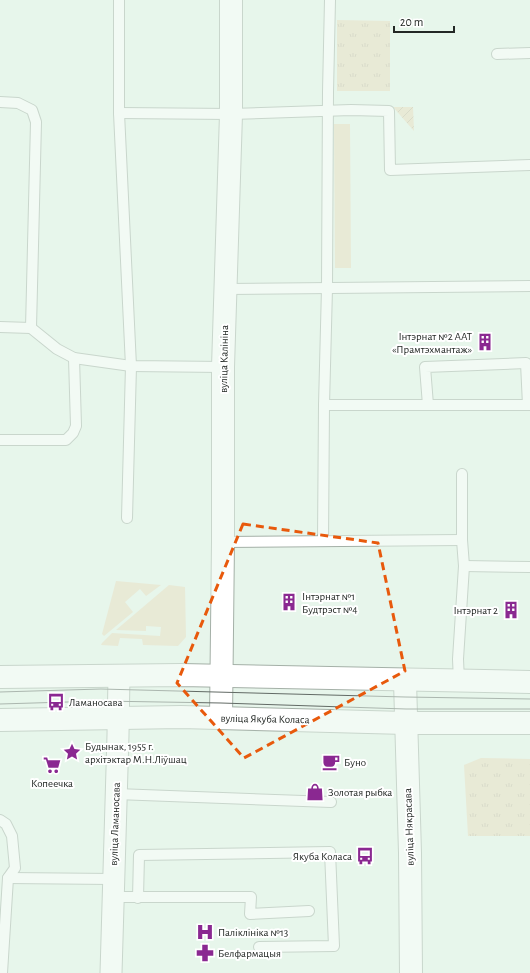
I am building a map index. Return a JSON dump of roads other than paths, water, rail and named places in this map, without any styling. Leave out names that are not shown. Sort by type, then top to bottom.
[{"type":"main road","name":"вуліца Калініна","points":[[221,718],[223,367],[231,114],[231,0]]},
{"type":"main road","points":[[0,677],[221,676],[405,681],[530,682]]},
{"type":"main road","name":"вуліца Някрасава","points":[[405,681],[410,853],[411,973]]},
{"type":"main road","name":"вуліца Якуба Коласа","points":[[0,720],[221,718],[406,723],[530,723]]},
{"type":"street","name":"вуліца Ламаносава","points":[[110,973],[119,676]]},
{"type":"lane","points":[[119,0],[119,113],[130,366],[127,518]]},
{"type":"lane","points":[[323,541],[330,0]]},
{"type":"lane","points":[[497,54],[530,53]]},
{"type":"lane","points":[[0,102],[18,103],[32,110],[36,122],[31,328]]},
{"type":"lane","points":[[119,113],[231,114],[389,111],[390,170],[530,165]]},
{"type":"lane","points":[[226,289],[530,286]]},
{"type":"lane","points":[[0,327],[31,328],[58,349],[74,358],[130,366],[223,367]]},
{"type":"lane","points":[[0,440],[66,440],[73,433],[76,426],[74,358]]},
{"type":"lane","points":[[324,406],[428,405],[529,404],[526,363],[425,367],[428,405]]},
{"type":"lane","points":[[458,681],[464,566],[462,540],[462,474]]},
{"type":"lane","points":[[223,542],[462,540]]},
{"type":"lane","points":[[464,566],[530,567]]},
{"type":"lane","points":[[116,794],[331,802]]},
{"type":"lane","points":[[0,820],[6,824],[12,836],[15,868],[8,878],[2,972]]},
{"type":"lane","points":[[138,898],[139,855],[330,852],[334,946],[259,947]]},
{"type":"lane","points":[[8,878],[113,888],[138,898],[250,897],[250,914],[310,911]]},
{"type":"tram line","points":[[0,692],[101,689],[530,699]]},
{"type":"tram line","points":[[0,704],[101,701],[406,709],[530,709]]},
{"type":"place","name":"Інтэрнат №2 ААТ «Прамтэхмантаж»","points":[[485,342]]},
{"type":"place","name":"Інтэрнат №1 Будтрэст №4","points":[[289,602]]},
{"type":"place","name":"Інтэрнат 2","points":[[511,610]]},
{"type":"place","name":"Ламаносава","points":[[56,702]]},
{"type":"place","name":"Будынак, 1955 г. архітэктар М.Н.Ліўшац","points":[[72,752]]},
{"type":"place","name":"Буно","points":[[331,762]]},
{"type":"place","name":"Копеечка","points":[[52,765]]},
{"type":"place","name":"Золотая рыбка","points":[[315,792]]},
{"type":"place","name":"Якуба Коласа","points":[[365,856]]},
{"type":"place","name":"Паліклініка №13","points":[[205,932]]},
{"type":"place","name":"Белфармацыя","points":[[205,953]]}]
